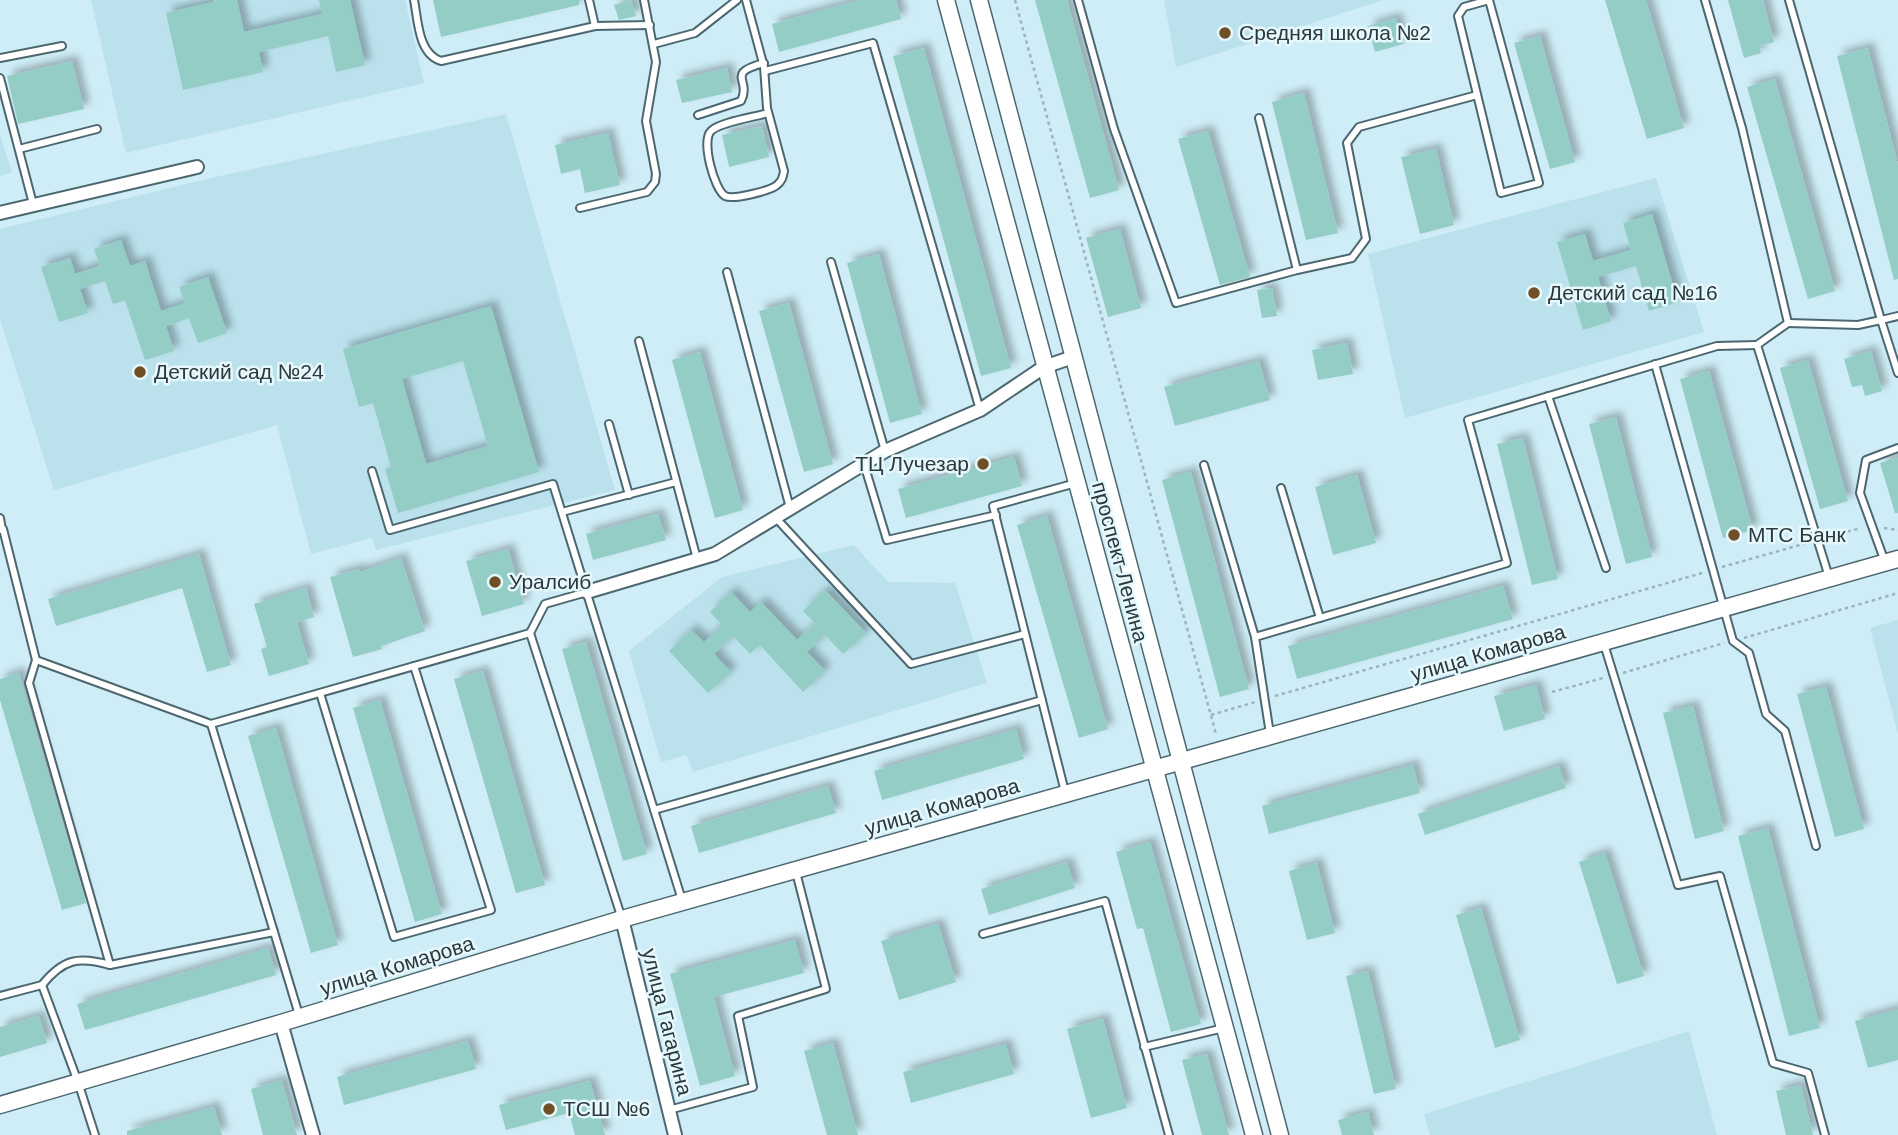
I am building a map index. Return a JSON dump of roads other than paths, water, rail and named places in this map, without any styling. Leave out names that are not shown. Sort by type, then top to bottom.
[{"type":"street","name":"проспект Ленина","points":[[946,0],[1254,1135]]},
{"type":"street","name":"проспект Ленина","points":[[979,0],[1280,1135]]},
{"type":"street","points":[[0,213],[197,167]]},
{"type":"street","points":[[587,592],[715,554],[885,451],[980,410],[1044,367],[1073,357]]},
{"type":"street","name":"улица Комарова","points":[[0,1105],[622,919],[1723,609],[1749,598],[1829,579],[1892,560]]},
{"type":"street","name":"улица Гагарина","points":[[622,919],[676,1135]]},
{"type":"street","points":[[281,1023],[313,1135]]},
{"type":"lane","points":[[414,0],[425,49],[432,57],[441,61],[595,26],[650,25]]},
{"type":"lane","points":[[589,0],[595,26]]},
{"type":"lane","points":[[580,208],[647,192],[655,182],[656,174],[646,121],[656,72],[654,44],[644,0]]},
{"type":"lane","points":[[654,44],[695,33],[737,0]]},
{"type":"lane","points":[[746,0],[764,67],[768,113],[783,176],[775,187],[734,198],[724,195],[717,187],[706,146],[708,136],[715,128],[768,113]]},
{"type":"lane","points":[[1078,0],[1114,129],[1177,303],[1352,258],[1366,239],[1347,144],[1359,127],[1477,95]]},
{"type":"lane","points":[[1489,0],[1539,183],[1501,193],[1477,95],[1458,16],[1464,7],[1489,0]]},
{"type":"lane","points":[[1705,0],[1742,128],[1788,323]]},
{"type":"lane","points":[[1789,0],[1898,373]]},
{"type":"lane","points":[[698,115],[741,101],[744,92],[741,80],[747,67],[764,67],[873,43],[980,410]]},
{"type":"lane","points":[[0,58],[62,46]]},
{"type":"lane","points":[[0,78],[33,204]]},
{"type":"lane","points":[[1259,118],[1297,270]]},
{"type":"lane","points":[[19,149],[97,129]]},
{"type":"lane","points":[[831,262],[885,451]]},
{"type":"lane","points":[[727,272],[790,508]]},
{"type":"lane","points":[[1255,638],[1507,563],[1468,420],[1717,346],[1757,345],[1788,323],[1858,325],[1898,316]]},
{"type":"lane","points":[[639,341],[697,559]]},
{"type":"lane","points":[[1757,345],[1829,579]]},
{"type":"lane","points":[[1655,364],[1732,641],[1749,653],[1766,715],[1785,731],[1816,846]]},
{"type":"lane","points":[[1548,396],[1606,568]]},
{"type":"lane","points":[[609,424],[629,495]]},
{"type":"lane","points":[[1892,560],[1872,525],[1860,493],[1866,460],[1898,448]]},
{"type":"lane","points":[[864,463],[887,540],[996,515]]},
{"type":"lane","points":[[1203,465],[1255,638],[1270,736]]},
{"type":"lane","points":[[372,471],[390,530],[553,484],[682,902]]},
{"type":"lane","points":[[562,512],[676,482]]},
{"type":"lane","points":[[1065,794],[993,506],[1076,483]]},
{"type":"lane","points":[[1281,488],[1320,618]]},
{"type":"lane","points":[[775,517],[911,664],[1025,634]]},
{"type":"lane","points":[[0,518],[36,660],[29,683],[110,965]]},
{"type":"lane","points":[[587,592],[545,604],[530,633],[622,919]]},
{"type":"lane","points":[[36,660],[211,724],[530,633]]},
{"type":"lane","points":[[1604,642],[1678,886],[1720,876],[1773,1063],[1808,1073],[1825,1135]]},
{"type":"lane","points":[[320,693],[394,937],[491,910],[414,666]]},
{"type":"lane","points":[[654,810],[1042,700]]},
{"type":"lane","points":[[211,724],[300,1017]]},
{"type":"lane","points":[[669,1110],[753,1087],[738,1016],[826,989],[795,870]]},
{"type":"lane","points":[[983,934],[1105,901],[1169,1135]]},
{"type":"lane","points":[[0,996],[42,985],[55,970],[69,962],[82,959],[110,965],[274,932]]},
{"type":"lane","points":[[42,985],[95,1135]]},
{"type":"lane","points":[[1144,1046],[1225,1027]]},
{"type":"place","name":"Средняя школа №2","points":[[1225,33]]},
{"type":"place","name":"Детский сад №16","points":[[1534,293]]},
{"type":"place","name":"Детский сад №24","points":[[140,372]]},
{"type":"place","name":"ТЦ Лучезар","points":[[983,464]]},
{"type":"place","name":"МТС Банк","points":[[1734,535]]},
{"type":"place","name":"Уралсиб","points":[[495,582]]},
{"type":"place","name":"ТСШ №6","points":[[549,1109]]}]
